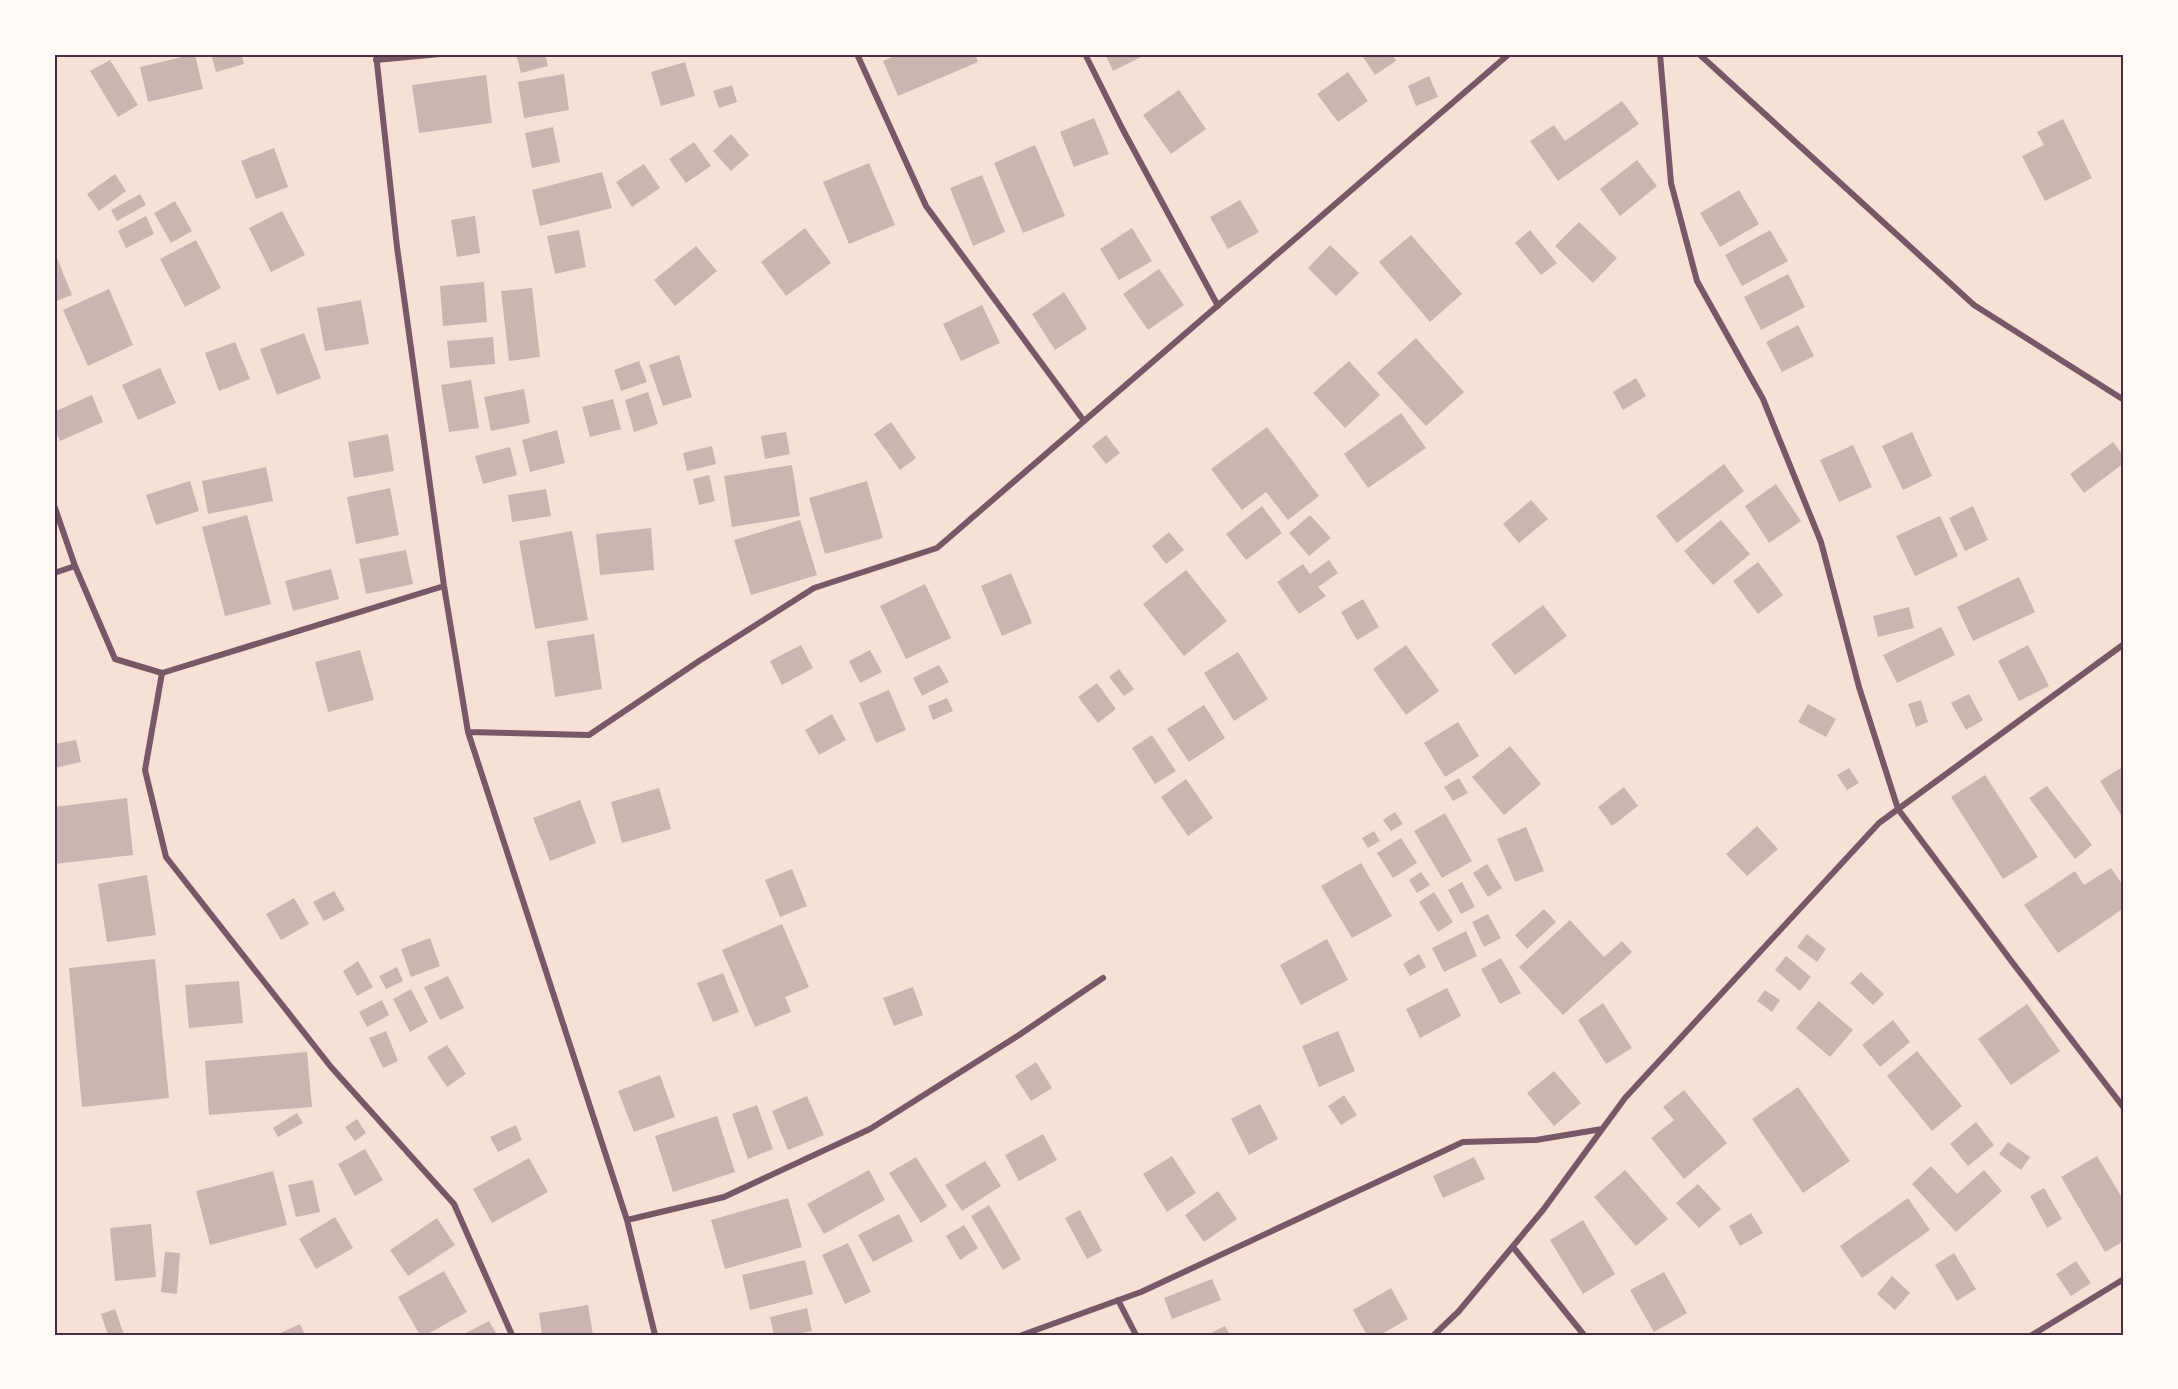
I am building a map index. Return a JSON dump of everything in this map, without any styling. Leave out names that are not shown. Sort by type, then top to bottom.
[{"type":"street","points":[[440,54],[376,57],[399,258],[444,586],[468,732],[627,1220],[655,1335]]},
{"type":"street","points":[[857,54],[926,206],[1084,421]]},
{"type":"street","points":[[1085,54],[1122,128],[1218,306]]},
{"type":"street","points":[[468,732],[589,735],[814,588],[937,548],[1509,54]]},
{"type":"street","points":[[1660,54],[1671,183],[1697,281],[1763,399],[1821,542],[1859,687],[1898,809],[2124,1108]]},
{"type":"street","points":[[1700,54],[1974,305],[2124,400]]},
{"type":"street","points":[[54,505],[75,566],[115,659],[162,673],[444,586]]},
{"type":"street","points":[[54,573],[75,566]]},
{"type":"street","points":[[1434,1335],[1459,1311],[1543,1210],[1625,1098],[1879,823],[2124,644]]},
{"type":"street","points":[[162,673],[145,770],[166,856],[331,1066],[454,1204],[512,1335]]},
{"type":"street","points":[[627,1220],[723,1197],[870,1129],[1019,1035],[1103,978]]},
{"type":"street","points":[[1022,1335],[1152,1287],[1463,1142],[1536,1140],[1602,1129]]},
{"type":"street","points":[[1513,1247],[1584,1335]]},
{"type":"street","points":[[2032,1335],[2124,1279]]},
{"type":"street","points":[[1118,1300],[1136,1335]]},
{"type":"building","points":[[195,54],[203,89],[148,102],[140,67]]},
{"type":"building","points":[[211,54],[241,54],[244,64],[216,72]]},
{"type":"building","points":[[516,54],[545,54],[548,66],[521,73]]},
{"type":"building","points":[[900,54],[975,54],[978,62],[898,96],[883,61]]},
{"type":"building","points":[[1105,54],[1147,54],[1113,71]]},
{"type":"building","points":[[1361,54],[1392,54],[1396,61],[1375,75]]},
{"type":"building","points":[[110,60],[138,105],[118,117],[90,71]]},
{"type":"building","points":[[685,62],[695,96],[661,106],[651,72]]},
{"type":"building","points":[[1348,72],[1368,101],[1338,122],[1317,94]]},
{"type":"building","points":[[564,74],[569,110],[524,118],[518,82]]},
{"type":"building","points":[[486,75],[492,123],[419,133],[412,85]]},
{"type":"building","points":[[1429,76],[1438,97],[1416,106],[1408,86]]},
{"type":"building","points":[[732,85],[737,102],[719,108],[713,91]]},
{"type":"building","points":[[1179,90],[1206,129],[1171,154],[1143,115]]},
{"type":"building","points":[[1622,101],[1639,124],[1558,181],[1530,141],[1554,125],[1565,141]]},
{"type":"building","points":[[1094,118],[1109,154],[1074,167],[1060,132]]},
{"type":"building","points":[[2063,119],[2092,178],[2045,201],[2022,156],[2044,145],[2037,132]]},
{"type":"building","points":[[553,127],[560,162],[532,168],[525,133]]},
{"type":"building","points":[[731,134],[749,155],[731,171],[713,151]]},
{"type":"building","points":[[694,142],[711,166],[686,183],[669,159]]},
{"type":"building","points":[[1035,145],[1065,216],[1023,233],[994,163]]},
{"type":"building","points":[[274,148],[288,187],[256,199],[241,161]]},
{"type":"building","points":[[1637,160],[1657,186],[1620,216],[1600,189]]},
{"type":"building","points":[[869,163],[895,225],[849,244],[823,182]]},
{"type":"building","points":[[644,164],[660,188],[632,207],[616,182]]},
{"type":"building","points":[[602,172],[612,208],[540,226],[532,190]]},
{"type":"building","points":[[115,174],[126,191],[99,211],[87,194]]},
{"type":"building","points":[[982,175],[1005,232],[973,246],[950,188]]},
{"type":"building","points":[[1739,190],[1759,224],[1720,247],[1700,213]]},
{"type":"building","points":[[140,194],[146,205],[117,221],[111,210]]},
{"type":"building","points":[[1240,200],[1259,232],[1228,249],[1210,217]]},
{"type":"building","points":[[175,201],[192,231],[171,243],[154,213]]},
{"type":"building","points":[[282,211],[305,255],[271,272],[249,228]]},
{"type":"building","points":[[146,216],[154,234],[126,248],[118,231]]},
{"type":"building","points":[[475,216],[480,253],[457,257],[451,220]]},
{"type":"building","points":[[1579,222],[1617,258],[1593,283],[1555,246]]},
{"type":"building","points":[[805,228],[831,263],[786,296],[761,262]]},
{"type":"building","points":[[1132,228],[1152,261],[1119,280],[1100,249]]},
{"type":"building","points":[[579,230],[586,267],[555,274],[547,236]]},
{"type":"building","points":[[1530,230],[1557,263],[1541,275],[1515,243]]},
{"type":"building","points":[[1770,230],[1788,261],[1742,286],[1725,255]]},
{"type":"building","points":[[1411,235],[1462,294],[1430,322],[1379,262]]},
{"type":"building","points":[[196,240],[221,288],[185,307],[160,259]]},
{"type":"building","points":[[1330,245],[1359,273],[1336,296],[1308,268]]},
{"type":"building","points":[[696,246],[717,271],[675,306],[654,280]]},
{"type":"building","points":[[57,258],[72,295],[54,302],[54,259]]},
{"type":"building","points":[[1159,269],[1184,305],[1148,330],[1123,294]]},
{"type":"building","points":[[1788,274],[1805,307],[1761,330],[1744,297]]},
{"type":"building","points":[[484,282],[487,322],[443,326],[440,286]]},
{"type":"building","points":[[532,288],[540,357],[509,361],[501,291]]},
{"type":"building","points":[[109,289],[133,345],[88,366],[63,310]]},
{"type":"building","points":[[1064,292],[1087,329],[1055,350],[1032,314]]},
{"type":"building","points":[[361,300],[369,344],[325,351],[317,308]]},
{"type":"building","points":[[982,305],[1000,343],[961,361],[943,324]]},
{"type":"building","points":[[1798,325],[1814,356],[1782,372],[1766,342]]},
{"type":"building","points":[[304,333],[321,378],[277,395],[260,349]]},
{"type":"building","points":[[493,337],[495,364],[450,368],[447,341]]},
{"type":"building","points":[[1416,338],[1464,392],[1426,426],[1377,373]]},
{"type":"building","points":[[235,342],[250,379],[219,391],[205,353]]},
{"type":"building","points":[[679,355],[692,397],[663,406],[649,365]]},
{"type":"building","points":[[639,361],[647,382],[621,391],[614,370]]},
{"type":"building","points":[[1349,361],[1380,395],[1345,428],[1313,393]]},
{"type":"building","points":[[160,368],[176,403],[138,420],[122,385]]},
{"type":"building","points":[[1636,378],[1646,396],[1623,410],[1613,392]]},
{"type":"building","points":[[471,380],[479,428],[449,432],[441,385]]},
{"type":"building","points":[[524,389],[530,423],[491,431],[484,397]]},
{"type":"building","points":[[648,392],[658,424],[634,432],[625,400]]},
{"type":"building","points":[[92,395],[103,422],[60,441],[54,427],[54,412]]},
{"type":"building","points":[[613,399],[621,429],[590,437],[582,407]]},
{"type":"building","points":[[1401,413],[1426,448],[1368,488],[1344,454]]},
{"type":"building","points":[[891,422],[916,458],[900,470],[874,434]]},
{"type":"building","points":[[1267,427],[1319,496],[1288,520],[1266,492],[1242,510],[1211,469]]},
{"type":"building","points":[[557,430],[565,463],[530,472],[522,440]]},
{"type":"building","points":[[786,432],[790,454],[765,459],[761,436]]},
{"type":"building","points":[[1912,432],[1932,476],[1903,490],[1882,446]]},
{"type":"building","points":[[388,434],[394,471],[354,478],[348,442]]},
{"type":"building","points":[[1106,435],[1120,453],[1106,464],[1092,446]]},
{"type":"building","points":[[2113,442],[2124,457],[2124,463],[2084,493],[2070,474]]},
{"type":"building","points":[[1853,445],[1872,487],[1839,502],[1820,460]]},
{"type":"building","points":[[712,446],[716,464],[687,471],[683,453]]},
{"type":"building","points":[[510,447],[517,475],[483,484],[475,456]]},
{"type":"building","points":[[1724,464],[1744,491],[1677,543],[1656,516]]},
{"type":"building","points":[[792,465],[800,516],[732,527],[724,476]]},
{"type":"building","points":[[266,467],[273,501],[208,514],[202,481]]},
{"type":"building","points":[[709,475],[715,501],[699,505],[693,479]]},
{"type":"building","points":[[190,481],[199,511],[156,525],[146,495]]},
{"type":"building","points":[[867,481],[883,538],[825,554],[809,498]]},
{"type":"building","points":[[1776,484],[1801,521],[1769,543],[1745,506]]},
{"type":"building","points":[[390,488],[399,535],[356,544],[347,497]]},
{"type":"building","points":[[546,489],[551,516],[512,522],[508,495]]},
{"type":"building","points":[[1531,500],[1548,519],[1519,543],[1503,524]]},
{"type":"building","points":[[1262,506],[1282,533],[1246,560],[1226,534]]},
{"type":"building","points":[[1973,506],[1988,540],[1965,551],[1949,518]]},
{"type":"building","points":[[247,515],[271,604],[225,616],[202,527]]},
{"type":"building","points":[[1310,515],[1331,538],[1309,556],[1289,533]]},
{"type":"building","points":[[1940,516],[1958,556],[1915,576],[1896,536]]},
{"type":"building","points":[[800,520],[817,575],[751,595],[734,540]]},
{"type":"building","points":[[1721,520],[1750,554],[1713,585],[1684,551]]},
{"type":"building","points":[[651,528],[654,570],[600,575],[596,534]]},
{"type":"building","points":[[572,531],[588,620],[535,629],[519,541]]},
{"type":"building","points":[[1169,532],[1184,550],[1166,564],[1152,546]]},
{"type":"building","points":[[406,550],[413,584],[366,594],[359,559]]},
{"type":"building","points":[[1329,560],[1338,573],[1318,587],[1326,596],[1299,614],[1277,582],[1303,564],[1310,574]]},
{"type":"building","points":[[1758,562],[1783,595],[1758,614],[1733,581]]},
{"type":"building","points":[[331,569],[339,599],[293,611],[285,581]]},
{"type":"building","points":[[1186,570],[1227,621],[1184,656],[1143,604]]},
{"type":"building","points":[[1011,573],[1032,623],[1002,636],[981,586]]},
{"type":"building","points":[[2019,577],[2035,612],[1973,641],[1957,607]]},
{"type":"building","points":[[925,584],[951,638],[906,659],[880,606]]},
{"type":"building","points":[[1363,599],[1379,627],[1357,640],[1341,612]]},
{"type":"building","points":[[1543,605],[1567,636],[1515,675],[1491,644]]},
{"type":"building","points":[[1909,607],[1914,628],[1878,637],[1873,616]]},
{"type":"building","points":[[1941,627],[1955,655],[1897,683],[1883,655]]},
{"type":"building","points":[[594,634],[602,689],[555,697],[547,641]]},
{"type":"building","points":[[801,645],[813,668],[782,685],[770,661]]},
{"type":"building","points":[[1406,645],[1439,691],[1406,715],[1373,669]]},
{"type":"building","points":[[2028,645],[2049,686],[2019,701],[1998,661]]},
{"type":"building","points":[[360,650],[374,700],[328,712],[315,662]]},
{"type":"building","points":[[870,650],[882,672],[860,683],[849,661]]},
{"type":"building","points":[[1238,652],[1268,699],[1234,721],[1204,673]]},
{"type":"building","points":[[939,665],[949,682],[922,696],[913,678]]},
{"type":"building","points":[[1119,669],[1134,689],[1124,696],[1109,677]]},
{"type":"building","points":[[1097,683],[1116,709],[1098,723],[1078,697]]},
{"type":"building","points":[[889,690],[906,730],[876,743],[859,703]]},
{"type":"building","points":[[1969,694],[1983,720],[1966,730],[1951,703]]},
{"type":"building","points":[[947,698],[953,711],[933,720],[928,706]]},
{"type":"building","points":[[1921,700],[1928,722],[1916,727],[1908,704]]},
{"type":"building","points":[[1808,704],[1836,719],[1826,737],[1798,722]]},
{"type":"building","points":[[1204,705],[1225,738],[1189,762],[1167,729]]},
{"type":"building","points":[[832,714],[846,740],[819,755],[805,730]]},
{"type":"building","points":[[1458,722],[1479,756],[1445,777],[1424,743]]},
{"type":"building","points":[[1152,735],[1176,771],[1155,784],[1132,748]]},
{"type":"building","points":[[76,740],[81,762],[54,768],[54,744]]},
{"type":"building","points":[[1510,746],[1541,784],[1504,815],[1472,777]]},
{"type":"building","points":[[2124,766],[2124,820],[2100,781]]},
{"type":"building","points":[[1849,768],[1859,783],[1847,790],[1837,775]]},
{"type":"building","points":[[1985,775],[2038,857],[2003,879],[1951,797]]},
{"type":"building","points":[[1459,778],[1468,793],[1453,801],[1444,787]]},
{"type":"building","points":[[1186,779],[1213,818],[1188,836],[1161,797]]},
{"type":"building","points":[[2047,786],[2092,845],[2075,859],[2029,798]]},
{"type":"building","points":[[1624,787],[1638,806],[1612,826],[1598,807]]},
{"type":"building","points":[[659,788],[671,829],[622,843],[611,802]]},
{"type":"building","points":[[127,798],[133,855],[54,864],[54,807]]},
{"type":"building","points":[[580,800],[596,843],[550,861],[533,818]]},
{"type":"building","points":[[1395,812],[1403,824],[1391,831],[1383,820]]},
{"type":"building","points":[[1445,813],[1472,861],[1442,878],[1414,831]]},
{"type":"building","points":[[1757,826],[1778,849],[1747,876],[1726,854]]},
{"type":"building","points":[[1526,827],[1544,871],[1515,882],[1497,839]]},
{"type":"building","points":[[1374,831],[1380,841],[1368,848],[1362,838]]},
{"type":"building","points":[[1401,838],[1417,863],[1393,878],[1377,853]]},
{"type":"building","points":[[1361,863],[1392,916],[1352,938],[1321,886]]},
{"type":"building","points":[[1487,864],[1502,888],[1488,897],[1473,873]]},
{"type":"building","points":[[2111,868],[2124,887],[2124,908],[2058,953],[2024,905],[2075,871],[2084,885]]},
{"type":"building","points":[[792,869],[807,906],[780,917],[765,880]]},
{"type":"building","points":[[1421,872],[1430,885],[1417,893],[1409,880]]},
{"type":"building","points":[[147,875],[156,935],[107,942],[98,884]]},
{"type":"building","points":[[1462,882],[1475,907],[1461,914],[1448,890]]},
{"type":"building","points":[[334,891],[345,910],[324,921],[313,902]]},
{"type":"building","points":[[1434,892],[1453,922],[1438,932],[1419,902]]},
{"type":"building","points":[[294,898],[309,924],[281,940],[266,914]]},
{"type":"building","points":[[1544,909],[1556,922],[1527,949],[1515,935]]},
{"type":"building","points":[[1488,914],[1501,938],[1484,947],[1472,922]]},
{"type":"building","points":[[1570,920],[1604,957],[1622,941],[1632,952],[1563,1015],[1519,967]]},
{"type":"building","points":[[782,924],[809,987],[785,997],[791,1012],[755,1027],[722,950]]},
{"type":"building","points":[[1466,931],[1477,956],[1444,972],[1432,948]]},
{"type":"building","points":[[1807,934],[1826,949],[1817,962],[1797,947]]},
{"type":"building","points":[[430,938],[440,966],[411,977],[401,949]]},
{"type":"building","points":[[1327,939],[1348,980],[1301,1005],[1280,965]]},
{"type":"building","points":[[1419,954],[1426,967],[1410,976],[1403,964]]},
{"type":"building","points":[[1786,956],[1811,977],[1800,991],[1775,970]]},
{"type":"building","points":[[1501,958],[1521,993],[1500,1004],[1481,969]]},
{"type":"building","points":[[155,959],[169,1098],[82,1107],[69,968]]},
{"type":"building","points":[[358,961],[373,987],[357,996],[343,971]]},
{"type":"building","points":[[397,967],[403,981],[386,989],[379,976]]},
{"type":"building","points":[[1861,972],[1884,994],[1873,1005],[1850,983]]},
{"type":"building","points":[[723,973],[739,1012],[713,1022],[697,983]]},
{"type":"building","points":[[448,976],[464,1008],[440,1020],[424,987]]},
{"type":"building","points":[[239,981],[243,1023],[189,1028],[185,985]]},
{"type":"building","points":[[913,987],[923,1015],[894,1026],[883,998]]},
{"type":"building","points":[[1447,988],[1461,1016],[1420,1038],[1406,1009]]},
{"type":"building","points":[[411,989],[428,1022],[410,1032],[393,999]]},
{"type":"building","points":[[1765,990],[1780,1000],[1772,1012],[1757,1001]]},
{"type":"building","points":[[382,1000],[389,1015],[367,1027],[359,1012]]},
{"type":"building","points":[[1819,1001],[1853,1030],[1830,1057],[1796,1028]]},
{"type":"building","points":[[1603,1003],[1632,1048],[1606,1064],[1578,1020]]},
{"type":"building","points":[[2027,1004],[2060,1051],[2011,1085],[1978,1039]]},
{"type":"building","points":[[1893,1020],[1910,1042],[1880,1067],[1862,1045]]},
{"type":"building","points":[[386,1031],[398,1061],[383,1068],[369,1038]]},
{"type":"building","points":[[1338,1031],[1355,1071],[1319,1087],[1302,1046]]},
{"type":"building","points":[[447,1045],[466,1074],[447,1087],[427,1057]]},
{"type":"building","points":[[1917,1051],[1962,1106],[1932,1131],[1887,1076]]},
{"type":"building","points":[[307,1052],[312,1107],[209,1115],[205,1061]]},
{"type":"building","points":[[1036,1062],[1052,1088],[1031,1101],[1015,1076]]},
{"type":"building","points":[[1554,1071],[1581,1103],[1554,1126],[1527,1093]]},
{"type":"building","points":[[660,1075],[675,1117],[634,1132],[618,1091]]},
{"type":"building","points":[[1798,1087],[1850,1161],[1803,1193],[1752,1119]]},
{"type":"building","points":[[1684,1090],[1727,1143],[1684,1179],[1651,1138],[1674,1120],[1663,1107]]},
{"type":"building","points":[[1344,1095],[1357,1115],[1341,1125],[1328,1106]]},
{"type":"building","points":[[807,1096],[824,1135],[788,1150],[772,1111]]},
{"type":"building","points":[[1260,1104],[1278,1139],[1249,1155],[1231,1119]]},
{"type":"building","points":[[757,1105],[773,1149],[748,1159],[732,1114]]},
{"type":"building","points":[[297,1113],[303,1123],[278,1137],[273,1128]]},
{"type":"building","points":[[717,1116],[735,1172],[673,1192],[655,1136]]},
{"type":"building","points":[[357,1119],[366,1133],[355,1141],[345,1127]]},
{"type":"building","points":[[1976,1122],[1994,1145],[1968,1166],[1950,1144]]},
{"type":"building","points":[[516,1125],[522,1140],[498,1152],[490,1137]]},
{"type":"building","points":[[1043,1134],[1057,1160],[1019,1181],[1005,1155]]},
{"type":"building","points":[[2008,1142],[2030,1157],[2021,1170],[1999,1154]]},
{"type":"building","points":[[365,1149],[383,1180],[355,1196],[338,1164]]},
{"type":"building","points":[[1172,1156],[1196,1193],[1167,1212],[1143,1174]]},
{"type":"building","points":[[2097,1156],[2124,1201],[2124,1241],[2105,1252],[2061,1177]]},
{"type":"building","points":[[916,1157],[947,1206],[921,1223],[889,1173]]},
{"type":"building","points":[[1474,1157],[1485,1179],[1443,1198],[1433,1176]]},
{"type":"building","points":[[529,1158],[548,1192],[492,1223],[473,1189]]},
{"type":"building","points":[[985,1161],[1001,1186],[962,1211],[945,1185]]},
{"type":"building","points":[[1931,1166],[1957,1194],[1984,1170],[2002,1191],[1956,1232],[1912,1184]]},
{"type":"building","points":[[869,1170],[885,1200],[824,1234],[807,1204]]},
{"type":"building","points":[[1625,1170],[1668,1219],[1636,1246],[1594,1197]]},
{"type":"building","points":[[273,1171],[287,1225],[210,1245],[196,1191]]},
{"type":"building","points":[[313,1180],[320,1212],[296,1217],[288,1185]]},
{"type":"building","points":[[1698,1184],[1721,1209],[1699,1228],[1676,1203]]},
{"type":"building","points":[[2044,1188],[2062,1219],[2047,1228],[2030,1196]]},
{"type":"building","points":[[1218,1191],[1237,1219],[1204,1242],[1185,1215]]},
{"type":"building","points":[[788,1198],[802,1247],[725,1269],[711,1220]]},
{"type":"building","points":[[1908,1198],[1930,1230],[1862,1278],[1840,1246]]},
{"type":"building","points":[[989,1205],[1021,1259],[1003,1270],[971,1216]]},
{"type":"building","points":[[1080,1210],[1102,1251],[1087,1259],[1065,1218]]},
{"type":"building","points":[[1751,1213],[1763,1233],[1740,1246],[1729,1226]]},
{"type":"building","points":[[899,1214],[913,1241],[873,1262],[858,1235]]},
{"type":"building","points":[[335,1217],[353,1248],[316,1269],[299,1239]]},
{"type":"building","points":[[437,1218],[455,1245],[408,1276],[390,1250]]},
{"type":"building","points":[[1583,1220],[1615,1274],[1583,1294],[1550,1240]]},
{"type":"building","points":[[151,1224],[156,1277],[115,1281],[110,1228]]},
{"type":"building","points":[[964,1225],[978,1248],[960,1260],[946,1236]]},
{"type":"building","points":[[848,1243],[871,1292],[845,1304],[822,1255]]},
{"type":"building","points":[[165,1252],[180,1253],[177,1294],[161,1292]]},
{"type":"building","points":[[1954,1253],[1976,1289],[1957,1301],[1935,1265]]},
{"type":"building","points":[[805,1260],[813,1294],[750,1310],[742,1275]]},
{"type":"building","points":[[2076,1261],[2091,1283],[2071,1296],[2056,1274]]},
{"type":"building","points":[[444,1271],[467,1312],[426,1335],[420,1335],[398,1297]]},
{"type":"building","points":[[1664,1272],[1687,1313],[1654,1332],[1630,1290]]},
{"type":"building","points":[[1892,1276],[1910,1293],[1895,1310],[1877,1294]]},
{"type":"building","points":[[1212,1279],[1221,1300],[1172,1319],[1164,1298]]},
{"type":"building","points":[[1391,1288],[1408,1319],[1380,1335],[1367,1335],[1353,1310]]},
{"type":"building","points":[[588,1305],[593,1335],[542,1335],[539,1313]]},
{"type":"building","points":[[807,1308],[812,1331],[793,1335],[774,1335],[770,1317]]},
{"type":"building","points":[[115,1309],[124,1335],[108,1335],[101,1314]]},
{"type":"building","points":[[489,1321],[497,1335],[462,1335]]},
{"type":"building","points":[[300,1324],[305,1335],[276,1335]]},
{"type":"building","points":[[1225,1326],[1230,1335],[1207,1335]]}]
